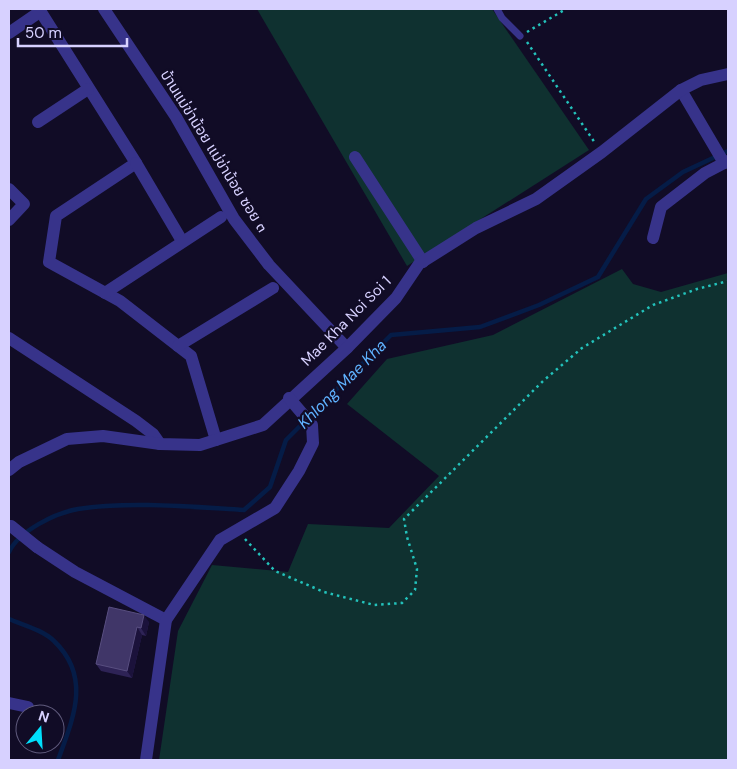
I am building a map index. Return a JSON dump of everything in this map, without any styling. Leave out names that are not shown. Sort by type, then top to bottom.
[{"type":"street","name":"บ้านแม่ข่าน้อย แม่ข่าน้อย ซอย ๓","points":[[104,9],[176,117],[234,219],[268,265],[347,348]]},
{"type":"street","points":[[9,32],[40,10],[88,90],[136,163],[182,241]]},
{"type":"street","name":"Mae Kha Noi Soi 1","points":[[9,470],[19,462],[66,439],[103,436],[160,444],[200,445],[263,425],[290,398],[347,348],[396,298],[419,264],[476,228],[536,199],[602,152],[681,90],[701,80],[728,74]]},
{"type":"street","points":[[38,122],[88,90]]},
{"type":"street","points":[[653,238],[661,208],[705,173],[726,162],[716,150],[681,90]]},
{"type":"street","points":[[355,157],[423,262]]},
{"type":"street","points":[[136,163],[56,216],[49,262],[120,301],[190,356],[216,440]]},
{"type":"street","points":[[9,189],[24,204],[9,220]]},
{"type":"street","points":[[105,293],[221,217]]},
{"type":"street","points":[[178,346],[273,288]]},
{"type":"street","points":[[9,338],[136,421],[153,434],[160,444]]},
{"type":"street","points":[[146,760],[166,620],[220,540],[275,508],[299,471],[313,443],[312,425],[290,398]]},
{"type":"street","points":[[10,525],[37,547],[75,572],[166,620]]},
{"type":"lane","points":[[497,9],[502,18],[520,36]]},
{"type":"path","points":[[566,9],[520,36],[530,45],[602,152]]},
{"type":"path","points":[[239,529],[246,541],[275,571],[324,592],[374,606],[402,603],[415,590],[417,569],[406,537],[404,519],[537,388],[582,348],[654,305],[697,289],[728,281]]},
{"type":"green space","points":[[257,9],[492,9],[589,150],[407,266]]},
{"type":"green space","points":[[622,269],[633,284],[661,292],[728,273],[728,760],[159,760],[178,631],[212,565],[288,572],[308,524],[389,528],[439,476],[347,404],[387,359],[493,335]]},
{"type":"building","points":[[109,607],[144,615],[141,628],[137,627],[127,671],[96,664]]},
{"type":"waterway","name":"Khlong Mae Kha","points":[[9,552],[14,544],[29,530],[59,514],[78,509],[139,505],[244,510],[270,487],[286,440],[391,335],[480,327],[539,305],[598,277],[646,199],[683,172],[728,151]]},
{"type":"waterway","name":"Khlong Mae Kha","points":[[9,619],[49,637],[66,655],[73,669],[76,699],[69,729],[58,760]]}]
